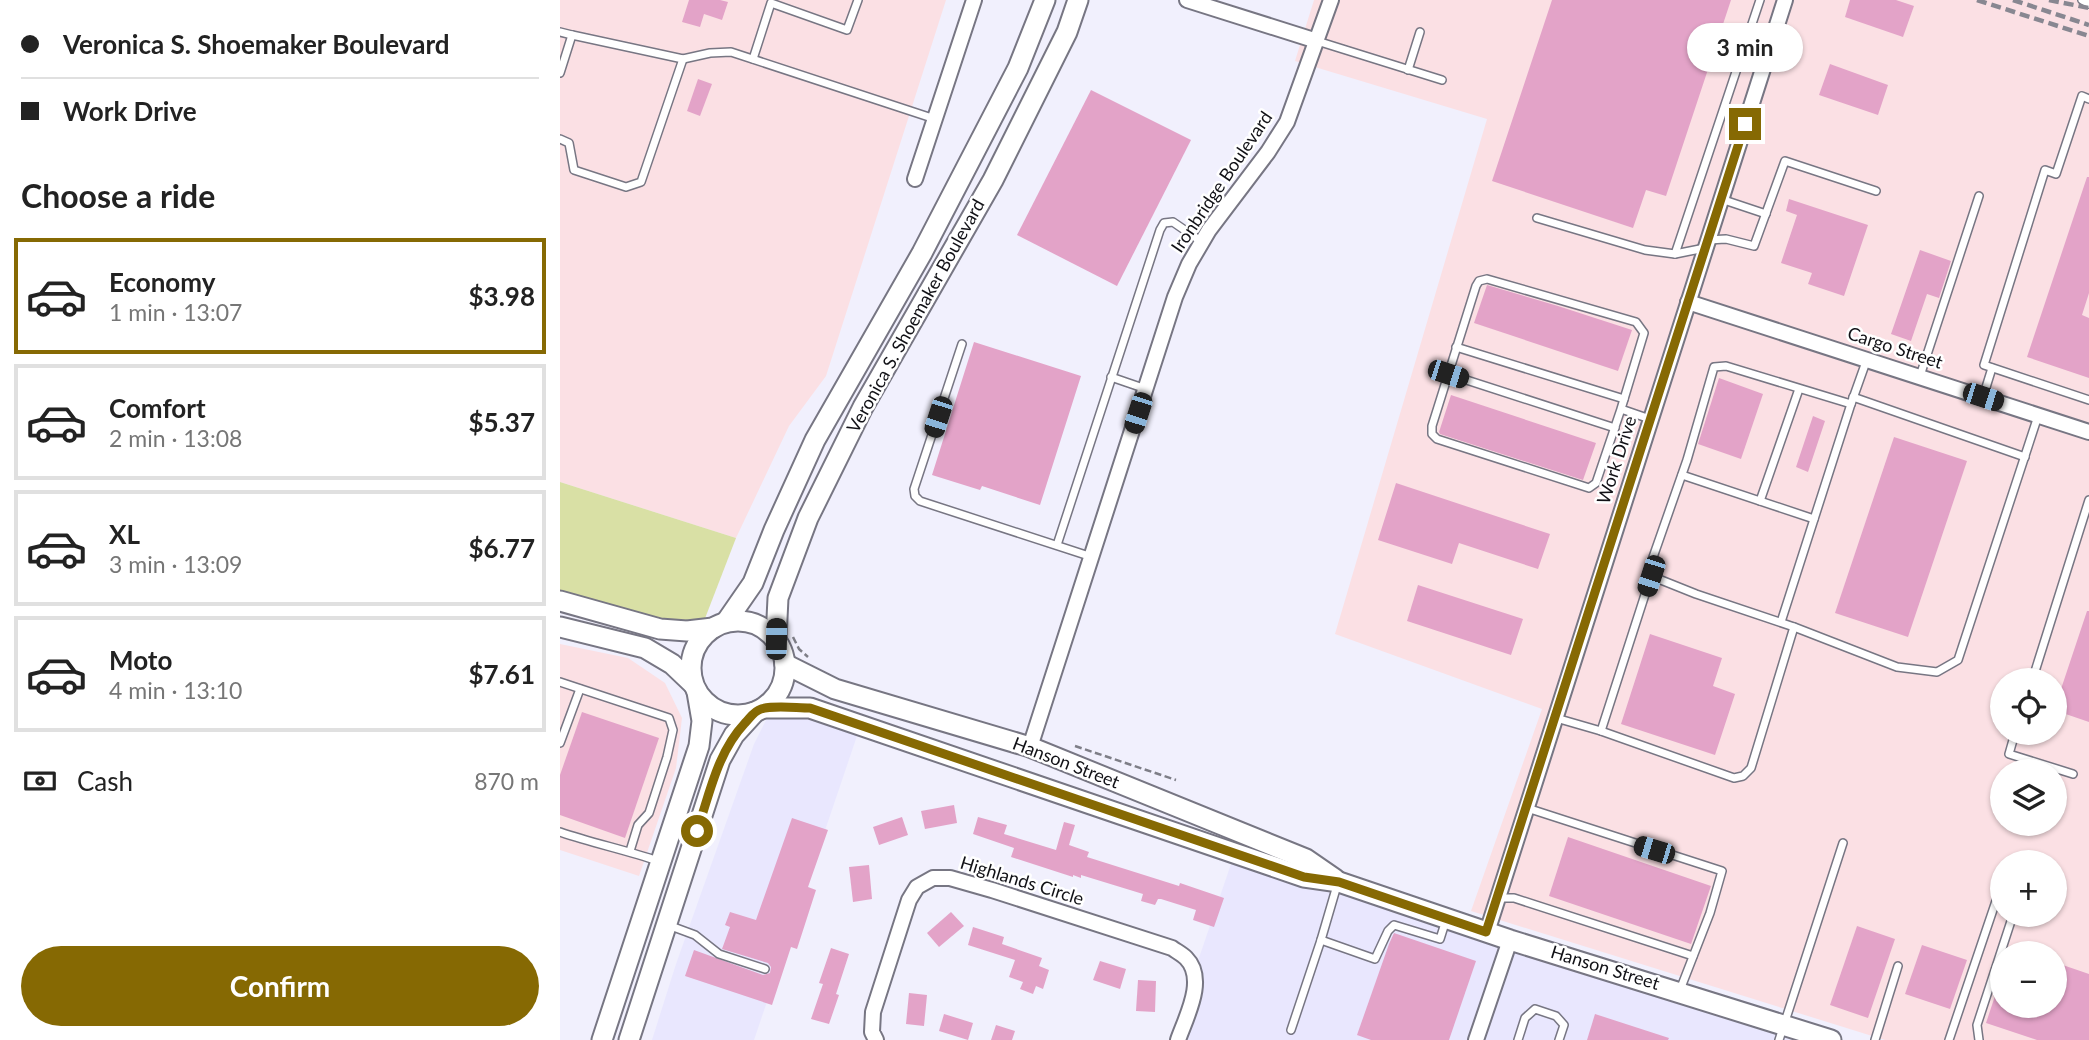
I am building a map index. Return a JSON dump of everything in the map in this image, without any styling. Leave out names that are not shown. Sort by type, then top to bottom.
[{"type":"street","points":[[915,179],[974,0]]},
{"type":"street","name":"Veronica S. Shoemaker Boulevard","points":[[719,625],[753,583],[815,440],[922,253],[1018,68],[1045,0]]},
{"type":"street","name":"Veronica S. Shoemaker Boulevard","points":[[783,634],[778,598],[808,518],[863,407],[993,180],[1067,33],[1079,0]]},
{"type":"street","name":"Ironbridge Boulevard","points":[[1030,747],[1175,297],[1189,264],[1209,230],[1268,152],[1287,122],[1331,0]]},
{"type":"street","name":"Work Drive","points":[[1486,932],[1786,0]]},
{"type":"street","points":[[1193,1],[1317,41]]},
{"type":"street","name":"Cargo Street","points":[[1688,302],[2089,432]]},
{"type":"street","points":[[560,601],[660,629],[687,631],[739,621],[783,634],[785,677],[773,700],[759,710],[734,736],[720,760],[634,1038]]},
{"type":"street","points":[[602,1040],[699,746],[702,721],[691,659],[703,636],[719,625]]},
{"type":"street","name":"Hanson Street","points":[[560,627],[645,648],[672,664],[716,710],[742,715],[759,710],[810,708],[1304,877],[1339,882],[1510,940],[1680,991],[1782,1032],[1831,1040]]},
{"type":"street","name":"Hanson Street","points":[[785,664],[835,689],[1030,747],[1306,859],[1339,882]]},
{"type":"street","name":"Highlands Circle","points":[[876,1040],[872,1032],[873,1013],[909,900],[917,887],[933,878],[950,878],[1172,948],[1187,959],[1195,973],[1195,989],[1178,1040]]},
{"type":"street","points":[[1476,1040],[1510,940]]},
{"type":"lane","points":[[753,59],[771,4],[847,30],[858,0]]},
{"type":"lane","points":[[1675,254],[1760,0]]},
{"type":"lane","points":[[2082,0],[2089,4]]},
{"type":"lane","points":[[560,32],[683,59],[731,52],[936,119]]},
{"type":"lane","points":[[1408,70],[1420,32]]},
{"type":"lane","points":[[560,73],[572,35]]},
{"type":"lane","points":[[1317,41],[1442,80]]},
{"type":"lane","points":[[560,139],[569,144],[574,170],[626,187],[641,182],[683,59]]},
{"type":"lane","points":[[2089,99],[2082,96],[2056,174],[2045,170],[1984,365],[2089,400]]},
{"type":"lane","points":[[1537,218],[1645,250],[1675,254],[1726,239],[1754,246],[1785,160],[1875,191]]},
{"type":"lane","points":[[1920,376],[1979,196]]},
{"type":"lane","points":[[1721,199],[1766,214]]},
{"type":"lane","points":[[1057,545],[1160,230],[1164,223],[1172,222],[1202,242]]},
{"type":"lane","points":[[1487,279],[1636,322],[1644,333],[1596,483],[1589,488],[1437,439],[1432,433],[1432,426],[1448,374],[1476,286],[1479,281],[1487,279]]},
{"type":"lane","points":[[962,344],[914,489],[915,496],[920,501],[1092,557]]},
{"type":"lane","points":[[1456,347],[1624,399]]},
{"type":"lane","points":[[1781,622],[1867,359]]},
{"type":"lane","points":[[1601,731],[1714,367],[1726,366],[1799,389],[1852,401],[2025,457]]},
{"type":"lane","points":[[1983,397],[1992,368]]},
{"type":"lane","points":[[1448,374],[1615,428]]},
{"type":"lane","points":[[1111,377],[1146,389]]},
{"type":"lane","points":[[1760,501],[1799,389]]},
{"type":"lane","points":[[1621,409],[1650,419]]},
{"type":"lane","points":[[1651,576],[1898,667],[1937,673],[1958,660],[2038,415]]},
{"type":"lane","points":[[1682,475],[1814,520]]},
{"type":"lane","points":[[2036,668],[2089,500]]},
{"type":"lane","points":[[1555,718],[1601,731],[1734,778],[1743,776],[1751,768],[1794,627]]},
{"type":"lane","points":[[560,682],[669,718],[673,730],[667,757],[649,813],[638,825],[630,851]]},
{"type":"lane","points":[[560,743],[580,689]]},
{"type":"lane","points":[[2012,745],[2009,754],[2073,774]]},
{"type":"lane","points":[[1526,807],[1722,871],[1710,913],[1680,991]]},
{"type":"lane","points":[[560,832],[662,862]]},
{"type":"lane","points":[[1782,1032],[1843,843]]},
{"type":"lane","points":[[1291,1030],[1339,882]]},
{"type":"lane","points":[[1497,898],[1514,898],[1693,956]]},
{"type":"lane","points":[[1321,940],[1375,958],[1394,925],[1440,939],[1447,918]]},
{"type":"lane","points":[[1949,1040],[1990,919]]},
{"type":"lane","points":[[667,925],[695,934],[719,954],[765,969]]},
{"type":"lane","points":[[1979,1040],[1977,1025],[2009,927]]},
{"type":"lane","points":[[1875,1040],[1898,967]]},
{"type":"lane","points":[[1518,1040],[1525,1018],[1535,1009],[1556,1016],[1564,1025],[1559,1040]]},
{"type":"path","points":[[783,634],[809,658]]},
{"type":"path","points":[[1069,744],[1176,780]]},
{"type":"shaded area","points":[[560,0],[946,0],[826,376],[789,426],[736,538],[560,482]]},
{"type":"shaded area","points":[[1314,0],[2089,0],[2089,1040],[1885,1040],[1471,911],[1542,709],[1335,634],[1487,119],[1295,61]]},
{"type":"shaded area","points":[[560,644],[628,658],[665,683],[682,718],[676,768],[639,876],[560,850]]},
{"type":"shaded area","points":[[768,716],[809,716],[858,733],[754,1040],[652,1040],[754,744]]},
{"type":"shaded area","points":[[1232,861],[1336,889],[1806,1040],[1171,1040]]},
{"type":"green space","points":[[560,482],[736,538],[704,621],[677,624],[560,593]]},
{"type":"building","points":[[689,0],[728,2],[722,20],[704,14],[700,27],[682,22]]},
{"type":"building","points":[[1552,0],[1731,0],[1666,196],[1646,190],[1633,228],[1492,181]]},
{"type":"building","points":[[1850,0],[1896,0],[1914,6],[1903,37],[1845,17]]},
{"type":"building","points":[[1830,64],[1888,85],[1878,115],[1819,95]]},
{"type":"building","points":[[698,79],[712,84],[700,116],[687,111]]},
{"type":"building","points":[[1091,90],[1191,140],[1117,286],[1017,235]]},
{"type":"building","points":[[2087,177],[2089,293],[2082,315],[2089,318],[2089,378],[2027,357]]},
{"type":"building","points":[[1789,199],[1868,225],[1844,296],[1808,284],[1812,273],[1781,263],[1797,215],[1786,211]]},
{"type":"building","points":[[1920,250],[1951,261],[1939,298],[1927,294],[1911,341],[1891,334]]},
{"type":"building","points":[[1487,285],[1632,330],[1618,371],[1474,323]]},
{"type":"building","points":[[974,342],[1081,376],[1040,505],[982,486],[980,490],[932,475]]},
{"type":"building","points":[[1719,378],[1763,394],[1741,459],[1698,444]]},
{"type":"building","points":[[1451,395],[1596,443],[1583,480],[1440,434]]},
{"type":"building","points":[[1813,416],[1825,421],[1808,472],[1796,467]]},
{"type":"building","points":[[1894,437],[1967,461],[1908,637],[1835,613]]},
{"type":"building","points":[[1396,483],[1550,534],[1538,569],[1459,543],[1452,564],[1378,540]]},
{"type":"building","points":[[1418,585],[1523,619],[1511,655],[1407,621]]},
{"type":"building","points":[[2089,611],[2089,722],[2067,714],[2067,671]]},
{"type":"building","points":[[1650,634],[1722,658],[1713,686],[1735,694],[1715,755],[1621,724]]},
{"type":"building","points":[[582,712],[659,738],[625,838],[560,815],[560,775]]},
{"type":"building","points":[[954,805],[957,823],[925,829],[921,811]]},
{"type":"building","points":[[902,817],[908,835],[879,845],[873,827]]},
{"type":"building","points":[[978,817],[1007,825],[1004,834],[1056,850],[1064,822],[1075,825],[1069,845],[1089,852],[1087,857],[1224,898],[1214,927],[1193,920],[1196,910],[1161,899],[1158,899],[1155,905],[1141,901],[1143,894],[1081,875],[1081,878],[1073,877],[1011,857],[1014,848],[973,834]]},
{"type":"building","points":[[792,818],[828,830],[808,887],[816,890],[797,949],[791,947],[772,1005],[685,976],[694,950],[763,975],[770,973],[771,967],[768,963],[722,949],[730,927],[725,925],[730,912],[756,920]]},
{"type":"building","points":[[1568,837],[1711,886],[1691,944],[1549,896]]},
{"type":"building","points":[[869,865],[872,899],[853,902],[849,867]]},
{"type":"building","points":[[951,912],[964,926],[939,947],[927,933]]},
{"type":"building","points":[[1857,926],[1895,939],[1868,1018],[1830,1005]]},
{"type":"building","points":[[973,927],[1004,937],[1002,944],[1042,958],[1039,966],[1049,970],[1043,989],[1036,986],[1033,994],[1020,989],[1023,982],[1009,977],[1015,960],[968,945]]},
{"type":"building","points":[[1394,933],[1476,961],[1449,1040],[1371,1040],[1357,1035]]},
{"type":"building","points":[[1922,945],[1967,960],[1950,1009],[1905,994]]},
{"type":"building","points":[[831,948],[849,954],[829,1024],[811,1019]]},
{"type":"building","points":[[1100,961],[1126,969],[1120,989],[1093,980]]},
{"type":"building","points":[[2067,966],[2089,974],[2089,1040],[2037,1040],[1986,1023],[1990,1011],[1990,1018],[2067,1018]]},
{"type":"building","points":[[1138,980],[1156,981],[1155,1012],[1136,1011]]},
{"type":"building","points":[[909,993],[927,995],[924,1026],[906,1024]]},
{"type":"building","points":[[944,1014],[973,1023],[968,1040],[939,1031]]},
{"type":"building","points":[[1595,1014],[1669,1038],[1587,1040]]},
{"type":"building","points":[[996,1025],[1015,1031],[1012,1040],[991,1040]]},
{"type":"railway","points":[[1977,0],[2089,36]]},
{"type":"railway","points":[[2013,0],[2089,25]]},
{"type":"railway","points":[[2049,0],[2089,8]]},
{"type":"route","points":[[697,831],[720,760],[728,744],[755,712],[763,708],[810,708],[1304,877],[1339,882],[1486,932],[1745,124]]}]
